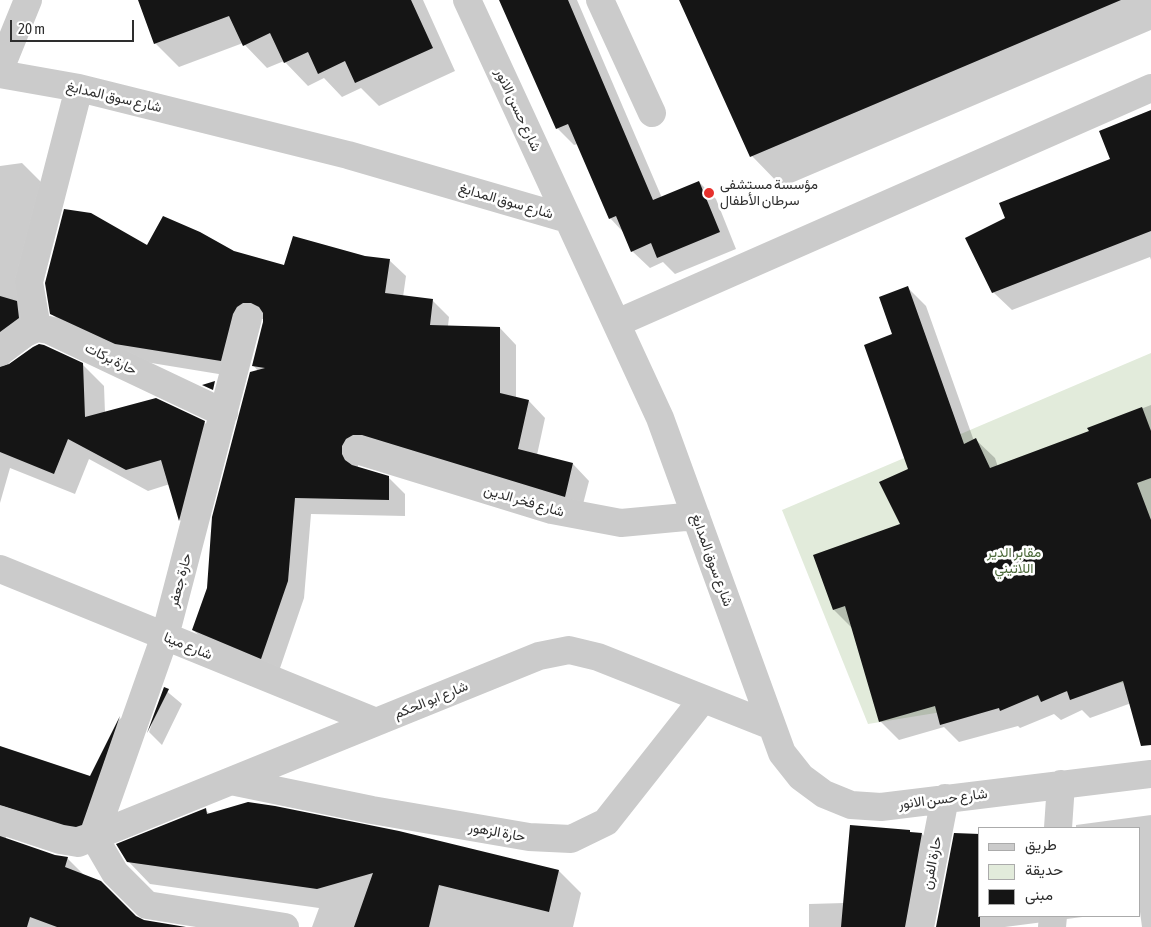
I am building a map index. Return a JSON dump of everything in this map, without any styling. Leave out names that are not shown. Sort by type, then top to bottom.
[{"type":"street","points":[[0,69],[28,0]]},
{"type":"street","name":"شارع حسن الانور","points":[[468,0],[568,219]]},
{"type":"street","points":[[600,0],[652,113]]},
{"type":"street","name":"شارع سوق المدابغ","points":[[0,74],[79,88],[348,155],[568,219],[660,418],[772,726]]},
{"type":"street","points":[[0,352],[25,333],[37,328],[29,282],[79,88]]},
{"type":"street","points":[[617,323],[1151,88]]},
{"type":"street","name":"حارة جعفر","points":[[94,837],[165,636],[248,318]]},
{"type":"street","name":"حارة بركات","points":[[37,328],[49,330],[224,414]]},
{"type":"street","name":"شارع فخر الدين","points":[[357,450],[552,510],[621,523],[696,516]]},
{"type":"street","name":"شارع مينا","points":[[0,569],[376,722]]},
{"type":"street","name":"شارع ابو الحكم","points":[[94,837],[539,656],[568,650],[598,657],[772,726]]},
{"type":"street","name":"حارة الزهور","points":[[231,781],[372,810],[529,837],[571,839],[606,822],[703,699]]},
{"type":"street","name":"شارع حسن الانور","points":[[772,726],[782,753],[801,777],[824,794],[852,805],[881,806],[1151,774]]},
{"type":"street","points":[[1058,827],[1061,784]]},
{"type":"street","name":"حارة الفرن","points":[[920,927],[945,798]]},
{"type":"street","points":[[0,820],[60,840],[78,843],[94,837],[114,872],[147,905],[285,927]]},
{"type":"green space","name":"مقابر الدير اللاتيني","points":[[1151,353],[1151,678],[868,724],[782,510]]},
{"type":"building","points":[[138,0],[411,0],[433,48],[355,83],[345,61],[318,74],[308,52],[284,63],[270,33],[243,46],[229,16],[154,44]]},
{"type":"building","points":[[499,0],[568,0],[653,200],[699,181],[720,232],[657,258],[651,243],[631,252],[616,216],[609,219],[568,124],[556,129]]},
{"type":"building","points":[[679,0],[1121,0],[750,157]]},
{"type":"building","points":[[1151,110],[1151,231],[992,293],[965,238],[1005,218],[999,203],[1110,159],[1099,131]]},
{"type":"building","points":[[64,209],[91,213],[147,245],[163,216],[200,232],[234,251],[284,265],[293,236],[365,256],[390,259],[385,293],[433,299],[430,325],[500,327],[500,393],[529,400],[518,449],[573,463],[565,497],[362,435],[353,435],[346,439],[342,446],[342,454],[345,460],[352,465],[389,476],[389,500],[295,498],[288,581],[261,659],[192,630],[207,588],[212,517],[250,372],[265,368],[252,366],[263,322],[263,313],[259,307],[251,303],[243,303],[237,307],[233,314],[221,361],[115,344],[50,314],[45,283]]},
{"type":"building","name":"مقابر الدير اللاتيني","points":[[908,286],[964,444],[976,438],[990,468],[1089,431],[1087,428],[1142,407],[1151,431],[1151,478],[1137,483],[1151,520],[1151,745],[1141,746],[1123,681],[1070,700],[1067,691],[1041,702],[1038,695],[1000,711],[999,708],[940,725],[935,706],[879,722],[845,606],[833,610],[813,555],[900,524],[879,482],[908,469],[864,345],[892,334],[879,297]]},
{"type":"building","points":[[0,296],[17,301],[19,318],[0,332]]},
{"type":"building","points":[[39,344],[83,363],[85,417],[156,398],[205,421],[179,521],[161,460],[126,470],[68,439],[54,474],[0,452],[0,367],[9,364]]},
{"type":"building","points":[[215,381],[213,390],[202,385]]},
{"type":"building","points":[[164,687],[169,689],[147,733]]},
{"type":"building","points":[[120,716],[82,825],[76,827],[64,825],[0,805],[0,746],[90,776]]},
{"type":"building","points":[[248,802],[399,831],[559,870],[549,912],[439,885],[429,927],[354,927],[373,873],[317,889],[127,862],[116,844],[206,808],[207,814]]},
{"type":"building","points":[[850,825],[910,830],[910,832],[922,833],[905,927],[841,927]]},
{"type":"building","points":[[954,833],[978,834],[978,917],[980,917],[980,927],[936,927]]},
{"type":"building","points":[[0,836],[55,855],[68,857],[65,867],[101,881],[136,916],[144,920],[186,927],[57,927],[30,917],[27,927],[0,927]]},
{"type":"place","name":"مؤسسة مستشفى سرطان الأطفال","points":[[709,193]]}]
